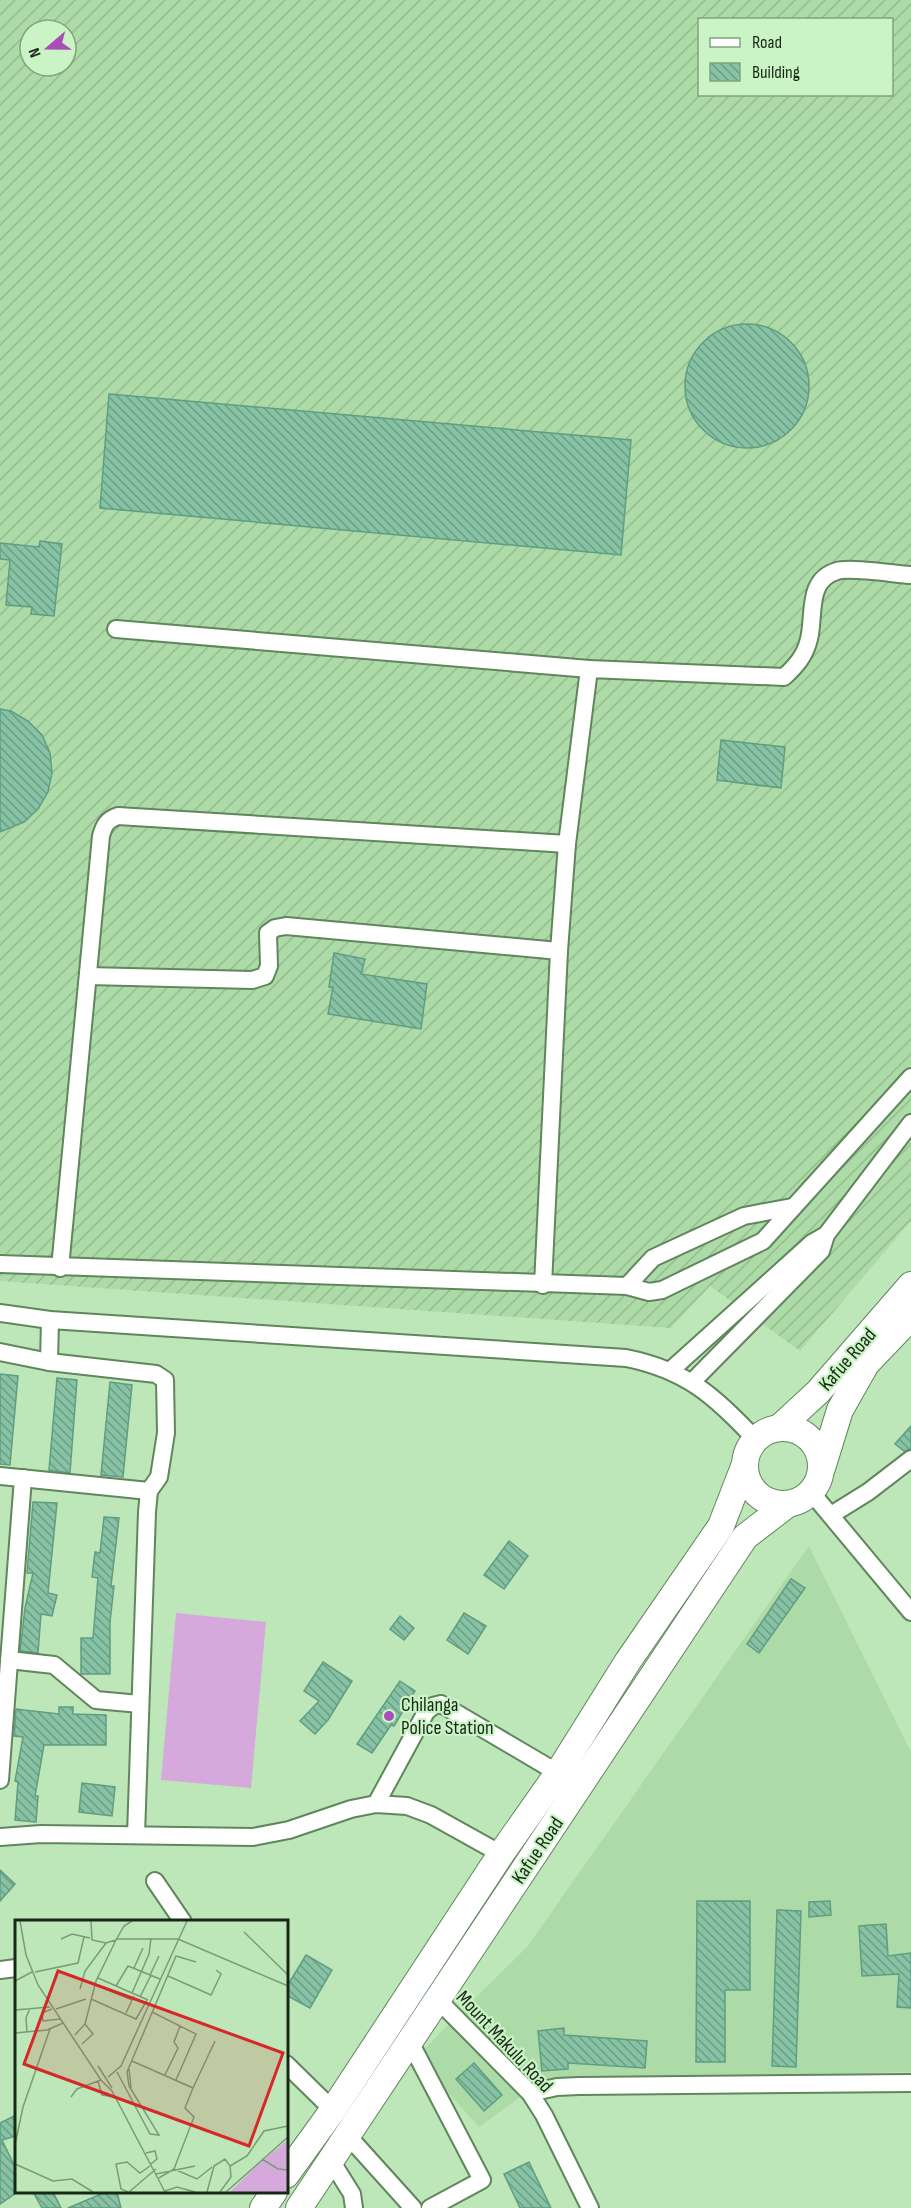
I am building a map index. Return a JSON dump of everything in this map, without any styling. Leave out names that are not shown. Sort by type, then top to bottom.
[{"type":"highway","name":"Kafue Road","points":[[779,1428],[818,1392],[911,1285]]},
{"type":"highway","name":"Kafue Road","points":[[822,1468],[840,1410],[866,1364],[910,1321]]},
{"type":"highway","points":[[779,1428],[792,1428],[804,1433],[814,1443],[820,1455],[822,1468],[819,1481],[811,1492],[801,1500],[788,1504],[766,1500],[757,1494],[746,1475],[745,1464],[748,1451],[756,1440],[766,1432],[779,1428]]},
{"type":"highway","name":"Kafue Road","points":[[288,2172],[333,2110],[501,1854],[558,1773],[628,1661],[721,1526],[745,1464]]},
{"type":"highway","name":"Kafue Road","points":[[299,2208],[349,2137],[745,1536],[788,1504]]},
{"type":"highway","points":[[263,2208],[273,2193]]},
{"type":"street","points":[[116,629],[589,669],[784,677],[799,662],[809,639],[814,595],[820,580],[837,570],[911,575]]},
{"type":"street","points":[[543,1285],[558,951],[567,844],[589,669]]},
{"type":"street","points":[[60,1268],[101,836],[104,825],[118,816],[567,844]]},
{"type":"street","points":[[88,976],[252,980],[265,976],[269,966],[268,933],[275,928],[286,926],[558,951]]},
{"type":"street","points":[[0,1264],[543,1285],[627,1286],[656,1292],[763,1241],[775,1231],[792,1207],[911,1077]]},
{"type":"street","points":[[693,1381],[821,1251],[826,1235],[911,1123]]},
{"type":"street","points":[[627,1286],[653,1258],[744,1216],[763,1210],[792,1207]]},
{"type":"street","points":[[670,1370],[812,1243],[826,1235]]},
{"type":"street","points":[[0,1313],[50,1320],[626,1358],[670,1370],[693,1381],[721,1403],[756,1440]]},
{"type":"street","points":[[49,1362],[50,1320]]},
{"type":"street","points":[[0,1352],[49,1362],[156,1374],[165,1380],[166,1432],[159,1477],[149,1491],[136,1835]]},
{"type":"street","points":[[831,1515],[868,1492],[911,1459]]},
{"type":"street","points":[[0,1476],[149,1491]]},
{"type":"street","points":[[0,1779],[23,1478]]},
{"type":"street","points":[[811,1492],[911,1612]]},
{"type":"street","points":[[9,1660],[54,1665],[96,1701],[140,1704]]},
{"type":"street","points":[[376,1804],[426,1712],[433,1706],[441,1704],[558,1773]]},
{"type":"street","points":[[0,1837],[41,1834],[253,1837],[289,1830],[351,1809],[376,1804],[407,1806],[431,1815],[501,1854]]},
{"type":"street","points":[[155,1881],[182,1920]]},
{"type":"street","points":[[0,1970],[15,1968]]},
{"type":"street","name":"Mount Makulu Road","points":[[438,2000],[530,2093],[544,2115],[590,2208]]},
{"type":"street","points":[[410,2042],[482,2180],[430,2208]]},
{"type":"street","points":[[288,2066],[333,2110]]},
{"type":"street","points":[[530,2093],[557,2087],[579,2086],[911,2083]]},
{"type":"street","points":[[349,2137],[413,2208]]},
{"type":"street","points":[[332,2162],[352,2194],[354,2208]]},
{"type":"shaded area","points":[[0,0],[911,0],[911,1221],[800,1351],[710,1286],[671,1328],[0,1281]]},
{"type":"shaded area","points":[[809,1546],[911,1752],[911,2072],[545,2079],[479,2127],[416,2057],[527,1947]]},
{"type":"shaded area","points":[[176,1613],[266,1622],[251,1788],[161,1780]]},
{"type":"building","points":[[747,324],[771,329],[791,342],[804,362],[809,386],[804,410],[791,430],[771,443],[747,448],[723,443],[703,430],[690,410],[685,386],[690,362],[703,342],[723,329]]},
{"type":"building","points":[[109,394],[631,440],[621,555],[100,508]]},
{"type":"building","points":[[40,541],[62,544],[54,616],[31,614],[32,607],[6,605],[10,560],[0,559],[0,543],[39,547]]},
{"type":"building","points":[[0,709],[11,711],[28,721],[42,735],[50,753],[52,773],[48,792],[38,809],[24,822],[0,832]]},
{"type":"building","points":[[721,740],[785,747],[781,788],[717,780]]},
{"type":"building","points":[[334,953],[365,959],[361,974],[427,984],[421,1029],[328,1014],[333,987],[329,987]]},
{"type":"building","points":[[0,1374],[18,1376],[10,1465],[0,1464]]},
{"type":"building","points":[[57,1378],[77,1380],[70,1473],[49,1470]]},
{"type":"building","points":[[110,1382],[132,1385],[123,1477],[101,1475]]},
{"type":"building","points":[[911,1426],[911,1449],[904,1451],[895,1444]]},
{"type":"building","points":[[33,1502],[57,1503],[48,1593],[57,1595],[52,1616],[41,1614],[38,1653],[20,1651],[25,1608],[33,1573],[27,1573]]},
{"type":"building","points":[[104,1517],[119,1518],[111,1586],[114,1586],[110,1622],[110,1674],[81,1674],[81,1638],[93,1638],[98,1578],[92,1577],[95,1552],[100,1553]]},
{"type":"building","points":[[509,1541],[528,1556],[504,1589],[484,1575]]},
{"type":"building","points":[[791,1579],[805,1588],[759,1653],[747,1644]]},
{"type":"building","points":[[464,1613],[486,1626],[468,1654],[447,1640]]},
{"type":"building","points":[[400,1616],[414,1628],[404,1640],[390,1629]]},
{"type":"building","points":[[323,1662],[352,1681],[328,1720],[315,1734],[300,1721],[319,1701],[304,1691]]},
{"type":"building","name":"Chilanga Police Station","points":[[400,1681],[415,1691],[394,1726],[391,1725],[372,1753],[357,1744]]},
{"type":"building","points":[[59,1707],[73,1707],[73,1714],[106,1715],[106,1745],[44,1745],[35,1796],[38,1796],[36,1822],[15,1820],[18,1782],[15,1781],[23,1737],[14,1736],[16,1709],[59,1714]]},
{"type":"building","points":[[82,1783],[115,1787],[112,1816],[79,1812]]},
{"type":"building","points":[[0,1870],[15,1884],[0,1901]]},
{"type":"building","points":[[697,1901],[750,1901],[750,1990],[725,1990],[725,2062],[696,2062]]},
{"type":"building","points":[[830,1901],[831,1915],[809,1917],[809,1902]]},
{"type":"building","points":[[777,1910],[801,1911],[796,2067],[772,2066]]},
{"type":"building","points":[[886,1924],[888,1956],[911,1953],[911,2008],[897,2007],[899,1974],[862,1976],[859,1926]]},
{"type":"building","points":[[306,1955],[332,1970],[310,2008],[288,1996],[288,1985]]},
{"type":"building","points":[[564,2028],[564,2035],[647,2041],[645,2068],[568,2063],[568,2069],[542,2071],[538,2031]]},
{"type":"building","points":[[474,2063],[502,2095],[484,2111],[456,2079]]},
{"type":"building","points":[[15,2116],[15,2136],[2,2140],[15,2167],[16,2193],[0,2204],[0,2123]]},
{"type":"building","points":[[529,2162],[551,2208],[520,2208],[504,2174]]},
{"type":"building","points":[[34,2193],[54,2193],[61,2208],[42,2208]]},
{"type":"building","points":[[104,2193],[117,2193],[121,2208],[68,2208]]},
{"type":"place","name":"Chilanga Police Station","points":[[389,1716]]}]
